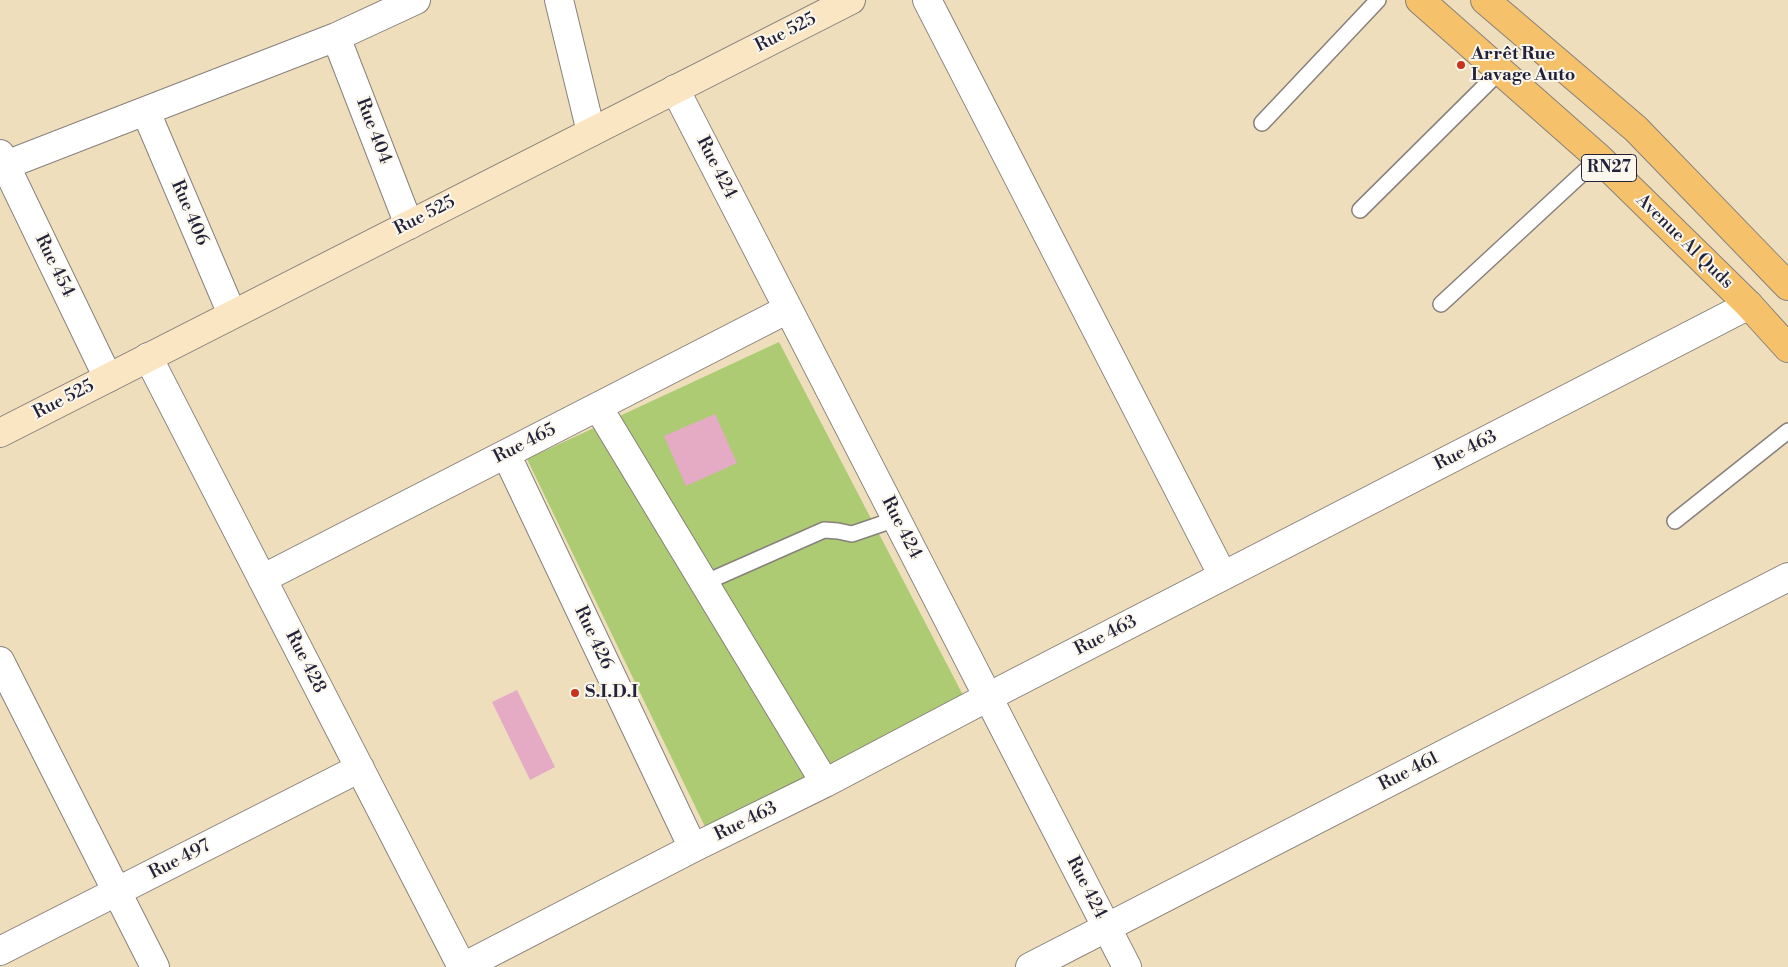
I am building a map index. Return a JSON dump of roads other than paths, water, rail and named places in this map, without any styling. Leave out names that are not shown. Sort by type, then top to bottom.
[{"type":"main road","name":"Avenue Al Quds","points":[[1420,0],[1599,158],[1749,305],[1788,348]]},
{"type":"main road","name":"RN27","points":[[1485,0],[1636,129],[1788,286]]},
{"type":"street","points":[[3,160],[146,112],[336,37],[373,8],[416,0]]},
{"type":"street","points":[[559,0],[591,132]]},
{"type":"street","name":"Rue 525","points":[[0,433],[851,0]]},
{"type":"street","points":[[927,0],[1223,576]]},
{"type":"street","name":"Rue 404","points":[[336,37],[409,225]]},
{"type":"street","name":"Rue 424","points":[[675,89],[1126,967]]},
{"type":"street","name":"Rue 406","points":[[146,112],[232,314]]},
{"type":"street","name":"Rue 454","points":[[3,160],[108,378]]},
{"type":"street","name":"Rue 463","points":[[462,967],[693,848],[825,784],[988,697],[1749,305]]},
{"type":"street","name":"Rue 465","points":[[262,579],[788,309]]},
{"type":"street","name":"Rue 428","points":[[148,357],[462,967]]},
{"type":"street","points":[[598,406],[825,784]]},
{"type":"street","name":"Rue 426","points":[[506,454],[693,848]]},
{"type":"street","name":"Rue 461","points":[[1030,967],[1788,577]]},
{"type":"street","points":[[0,661],[156,967]]},
{"type":"street","name":"Rue 497","points":[[0,952],[360,768]]},
{"type":"lane","points":[[1262,123],[1378,0]]},
{"type":"lane","points":[[1360,210],[1500,70]]},
{"type":"lane","points":[[1441,304],[1599,158]]},
{"type":"lane","points":[[1675,521],[1788,431]]},
{"type":"lane","points":[[704,583],[824,530],[852,534],[896,519]]},
{"type":"place","name":"Arrêt Rue Lavage Auto","points":[[1461,65]]},
{"type":"place","name":"S.I.D.I","points":[[575,693]]}]
